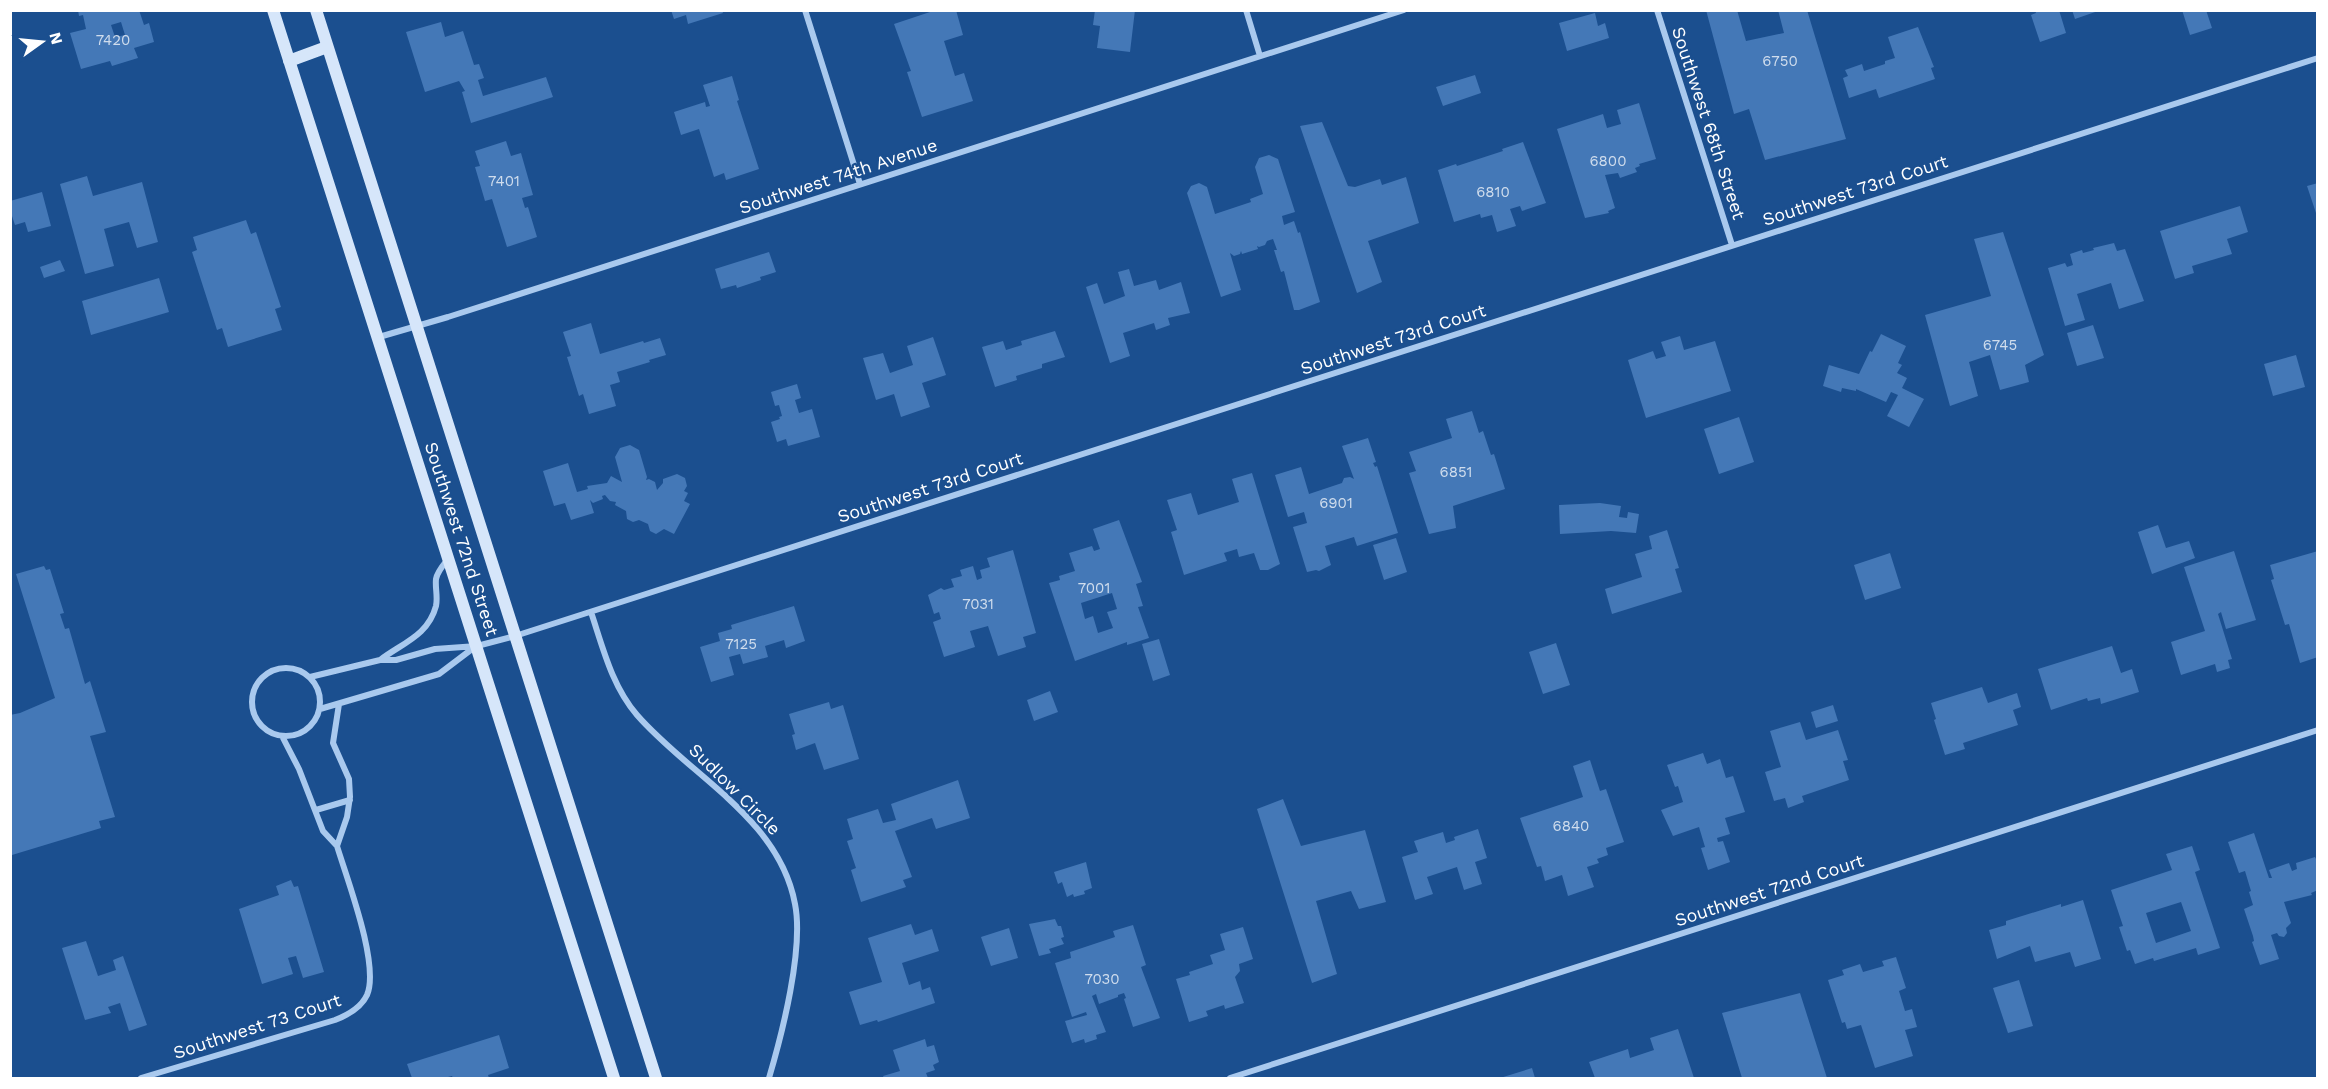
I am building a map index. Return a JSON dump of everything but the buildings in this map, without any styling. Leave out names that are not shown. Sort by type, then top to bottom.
[{"type":"main road","name":"Southwest 72nd Street","points":[[273,10],[614,1078]]},
{"type":"main road","name":"Southwest 72nd Street","points":[[316,10],[656,1078]]},
{"type":"main road","points":[[289,61],[327,47]]},
{"type":"street","points":[[805,10],[860,184]]},
{"type":"street","points":[[1246,10],[1260,56]]},
{"type":"street","name":"Southwest 74th Avenue","points":[[379,337],[1404,10]]},
{"type":"street","name":"Southwest 68th Street","points":[[1657,10],[1732,245]]},
{"type":"street","name":"Southwest 73rd Court","points":[[477,646],[591,612],[2318,58]]},
{"type":"street","points":[[380,660],[415,638],[427,625],[436,606],[436,577],[449,558]]},
{"type":"street","name":"Sudlow Circle","points":[[591,612],[609,666],[628,703],[646,724],[745,816],[773,849],[788,877],[796,905],[797,940],[787,1000],[769,1078]]},
{"type":"street","points":[[310,677],[380,660],[396,660],[435,649],[477,646]]},
{"type":"street","points":[[320,710],[439,674],[477,646]]},
{"type":"street","points":[[284,667],[302,671],[310,677],[319,692],[320,710],[306,730],[290,736],[282,736],[267,730],[256,718],[252,698],[255,688],[266,674],[284,667]]},
{"type":"street","points":[[337,846],[350,800],[348,779],[333,743],[339,704]]},
{"type":"street","name":"Southwest 72nd Court","points":[[1230,1078],[2318,730]]},
{"type":"street","name":"Southwest 73 Court","points":[[141,1078],[335,1020],[350,1013],[363,1001],[370,984],[370,962],[337,846],[323,831],[282,736]]},
{"type":"street","points":[[315,810],[350,800]]}]
